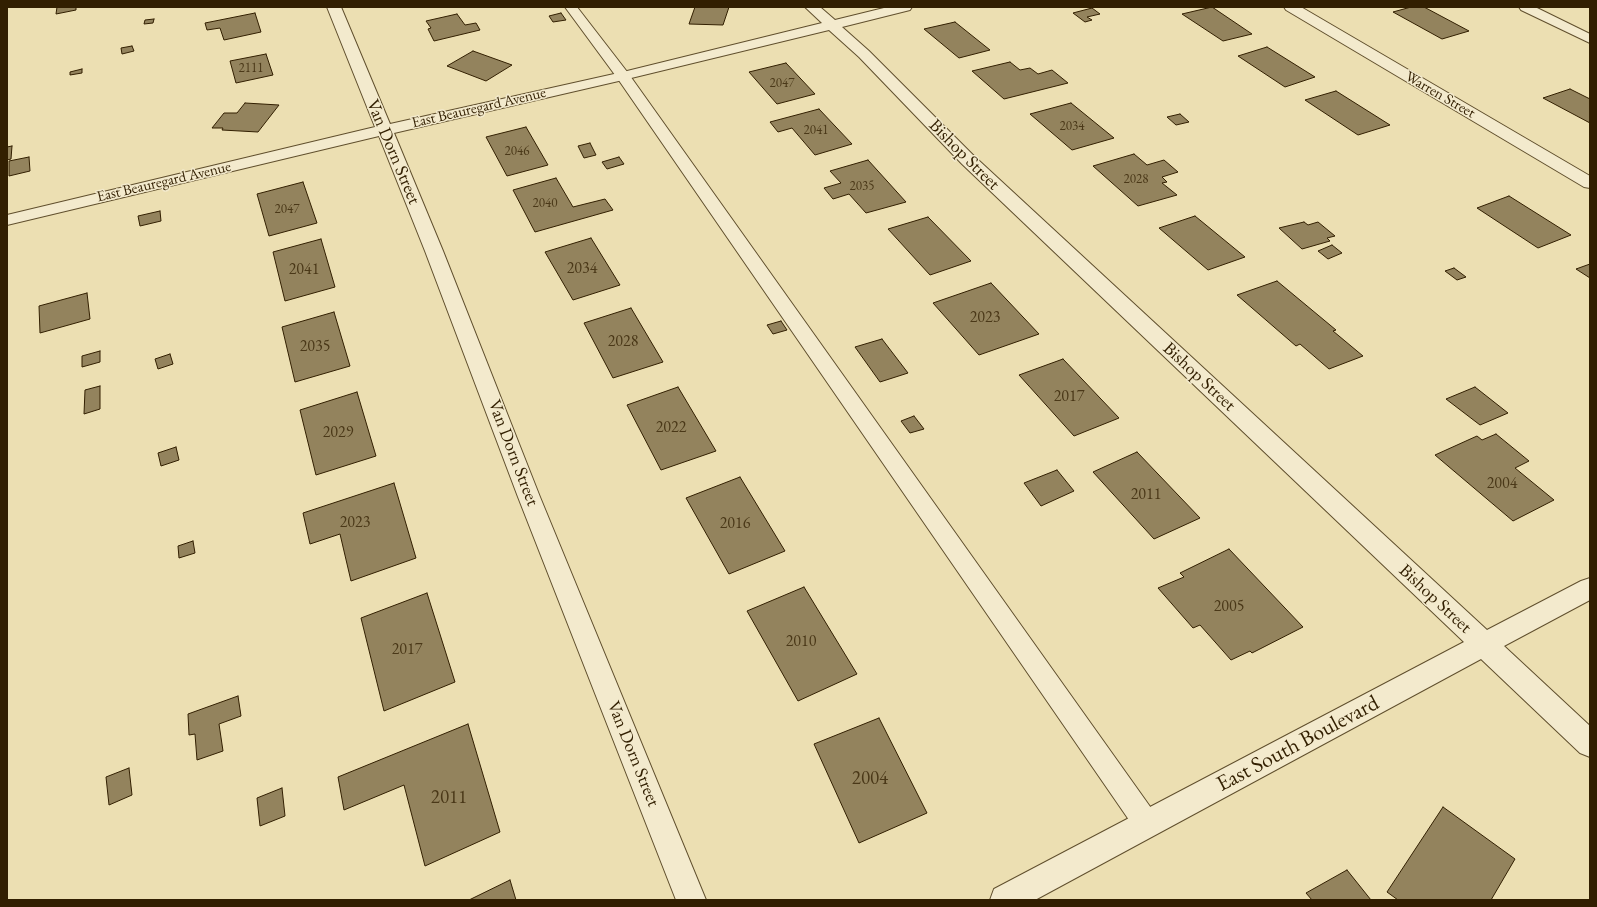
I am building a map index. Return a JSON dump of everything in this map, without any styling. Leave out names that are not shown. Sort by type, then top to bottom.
[{"type":"street","name":"Van Dorn Street","points":[[334,7],[434,251],[530,497],[691,900]]},
{"type":"street","name":"Bishop Street","points":[[812,7],[864,54],[968,160],[1590,744]]},
{"type":"street","name":"East Beauregard Avenue","points":[[7,220],[384,130],[623,76],[905,7]]},
{"type":"street","name":"Warren Street","points":[[1290,7],[1590,183]]},
{"type":"street","name":"East South Boulevard","points":[[1005,900],[1590,588]]},
{"type":"lane","points":[[571,7],[623,76],[1147,824]]},
{"type":"lane","points":[[1525,7],[1590,38]]},
{"type":"building","points":[[57,7],[76,7],[76,10],[56,14]]},
{"type":"building","points":[[695,7],[729,7],[723,25],[689,24]]},
{"type":"building","points":[[1212,7],[1252,34],[1223,41],[1182,14]]},
{"type":"building","points":[[1411,7],[1424,7],[1469,31],[1442,39],[1393,12]]},
{"type":"building","points":[[1092,8],[1100,14],[1087,17],[1092,20],[1085,22],[1073,13]]},
{"type":"building","points":[[255,13],[261,32],[224,40],[220,28],[207,30],[205,23]]},
{"type":"building","points":[[561,13],[566,20],[553,22],[549,16]]},
{"type":"building","points":[[457,14],[465,25],[476,23],[480,30],[434,41],[428,29],[431,28],[426,21]]},
{"type":"building","points":[[154,19],[153,23],[144,24],[145,20]]},
{"type":"building","points":[[955,22],[990,50],[959,58],[924,29]]},
{"type":"building","points":[[132,46],[134,51],[122,54],[121,48]]},
{"type":"building","points":[[1267,47],[1315,77],[1285,87],[1238,56]]},
{"type":"building","points":[[473,51],[512,65],[486,81],[447,66]]},
{"type":"building","points":[[266,54],[273,75],[236,83],[230,61]]},
{"type":"building","points":[[1010,62],[1020,70],[1030,68],[1038,74],[1052,70],[1068,83],[1004,99],[972,71]]},
{"type":"building","points":[[786,63],[815,94],[777,104],[749,72]]},
{"type":"building","points":[[82,69],[82,73],[70,75],[70,72]]},
{"type":"building","points":[[1570,89],[1590,99],[1590,123],[1543,98]]},
{"type":"building","points":[[1336,91],[1390,125],[1358,135],[1305,100]]},
{"type":"building","points":[[245,103],[279,105],[258,132],[212,128],[224,113],[237,113]]},
{"type":"building","points":[[1071,103],[1114,138],[1072,150],[1030,114]]},
{"type":"building","points":[[819,109],[852,144],[815,155],[792,128],[778,132],[770,122]]},
{"type":"building","points":[[1180,114],[1189,122],[1176,125],[1167,117]]},
{"type":"building","points":[[526,127],[548,165],[507,176],[486,137]]},
{"type":"building","points":[[590,143],[596,155],[584,158],[578,146]]},
{"type":"building","points":[[12,146],[11,159],[7,160],[7,147]]},
{"type":"building","points":[[1134,154],[1147,165],[1164,160],[1178,172],[1162,177],[1167,182],[1162,183],[1177,195],[1138,206],[1093,166]]},
{"type":"building","points":[[29,157],[30,171],[9,176],[9,161]]},
{"type":"building","points":[[619,157],[624,164],[607,169],[602,162]]},
{"type":"building","points":[[868,160],[906,202],[866,213],[849,194],[833,199],[824,188],[841,183],[830,171]]},
{"type":"building","points":[[556,178],[573,207],[605,199],[613,210],[535,232],[513,190]]},
{"type":"building","points":[[303,182],[317,223],[269,236],[257,194]]},
{"type":"building","points":[[1509,196],[1571,235],[1538,248],[1477,208]]},
{"type":"building","points":[[160,211],[161,221],[140,226],[138,216]]},
{"type":"building","points":[[1195,216],[1245,257],[1208,270],[1159,228]]},
{"type":"building","points":[[928,217],[971,261],[930,275],[888,229]]},
{"type":"building","points":[[1304,222],[1308,225],[1318,222],[1335,236],[1327,238],[1330,241],[1302,249],[1279,228]]},
{"type":"building","points":[[591,238],[620,285],[573,300],[545,252]]},
{"type":"building","points":[[321,239],[335,287],[285,301],[273,252]]},
{"type":"building","points":[[1332,245],[1342,253],[1328,259],[1318,251]]},
{"type":"building","points":[[1590,264],[1590,278],[1576,269]]},
{"type":"building","points":[[1454,268],[1466,277],[1457,280],[1445,271]]},
{"type":"building","points":[[1277,281],[1336,330],[1333,331],[1363,356],[1329,369],[1300,344],[1296,346],[1237,295]]},
{"type":"building","points":[[991,283],[1039,334],[979,355],[933,303]]},
{"type":"building","points":[[87,293],[90,319],[40,333],[39,306]]},
{"type":"building","points":[[631,308],[663,362],[613,378],[584,323]]},
{"type":"building","points":[[334,312],[350,366],[295,382],[282,327]]},
{"type":"building","points":[[781,321],[787,330],[773,334],[767,325]]},
{"type":"building","points":[[882,339],[908,373],[880,382],[855,347]]},
{"type":"building","points":[[100,351],[100,362],[82,367],[82,356]]},
{"type":"building","points":[[170,354],[173,364],[158,369],[155,359]]},
{"type":"building","points":[[1063,359],[1119,418],[1074,436],[1019,375]]},
{"type":"building","points":[[100,386],[100,409],[84,414],[85,390]]},
{"type":"building","points":[[678,387],[716,451],[661,470],[627,405]]},
{"type":"building","points":[[1475,387],[1508,413],[1480,425],[1446,399]]},
{"type":"building","points":[[357,392],[376,456],[316,475],[300,410]]},
{"type":"building","points":[[914,416],[924,429],[910,433],[901,421]]},
{"type":"building","points":[[1496,434],[1529,461],[1515,468],[1554,500],[1513,521],[1435,455],[1477,436],[1482,440]]},
{"type":"building","points":[[176,447],[179,460],[161,466],[158,453]]},
{"type":"building","points":[[1137,452],[1200,518],[1154,539],[1093,472]]},
{"type":"building","points":[[1057,470],[1074,491],[1041,506],[1024,483]]},
{"type":"building","points":[[740,477],[785,551],[729,574],[686,498]]},
{"type":"building","points":[[394,483],[416,558],[351,581],[340,534],[310,544],[303,513]]},
{"type":"building","points":[[193,541],[195,553],[179,558],[178,546]]},
{"type":"building","points":[[1229,549],[1303,627],[1252,653],[1250,651],[1231,660],[1200,625],[1193,628],[1158,588],[1184,577],[1180,573]]},
{"type":"building","points":[[804,587],[857,674],[798,701],[747,611]]},
{"type":"building","points":[[427,593],[455,682],[384,711],[361,618]]},
{"type":"building","points":[[238,696],[241,716],[219,724],[223,751],[197,760],[195,734],[189,735],[188,714]]},
{"type":"building","points":[[879,718],[927,813],[859,843],[814,744]]},
{"type":"building","points":[[468,724],[500,832],[425,866],[404,785],[344,810],[338,777]]},
{"type":"building","points":[[129,768],[132,795],[109,805],[106,777]]},
{"type":"building","points":[[282,788],[285,816],[260,826],[257,798]]},
{"type":"building","points":[[1443,807],[1515,859],[1491,900],[1398,900],[1387,892]]},
{"type":"building","points":[[1347,870],[1371,900],[1312,900],[1306,893]]},
{"type":"building","points":[[510,880],[516,900],[469,900]]}]
